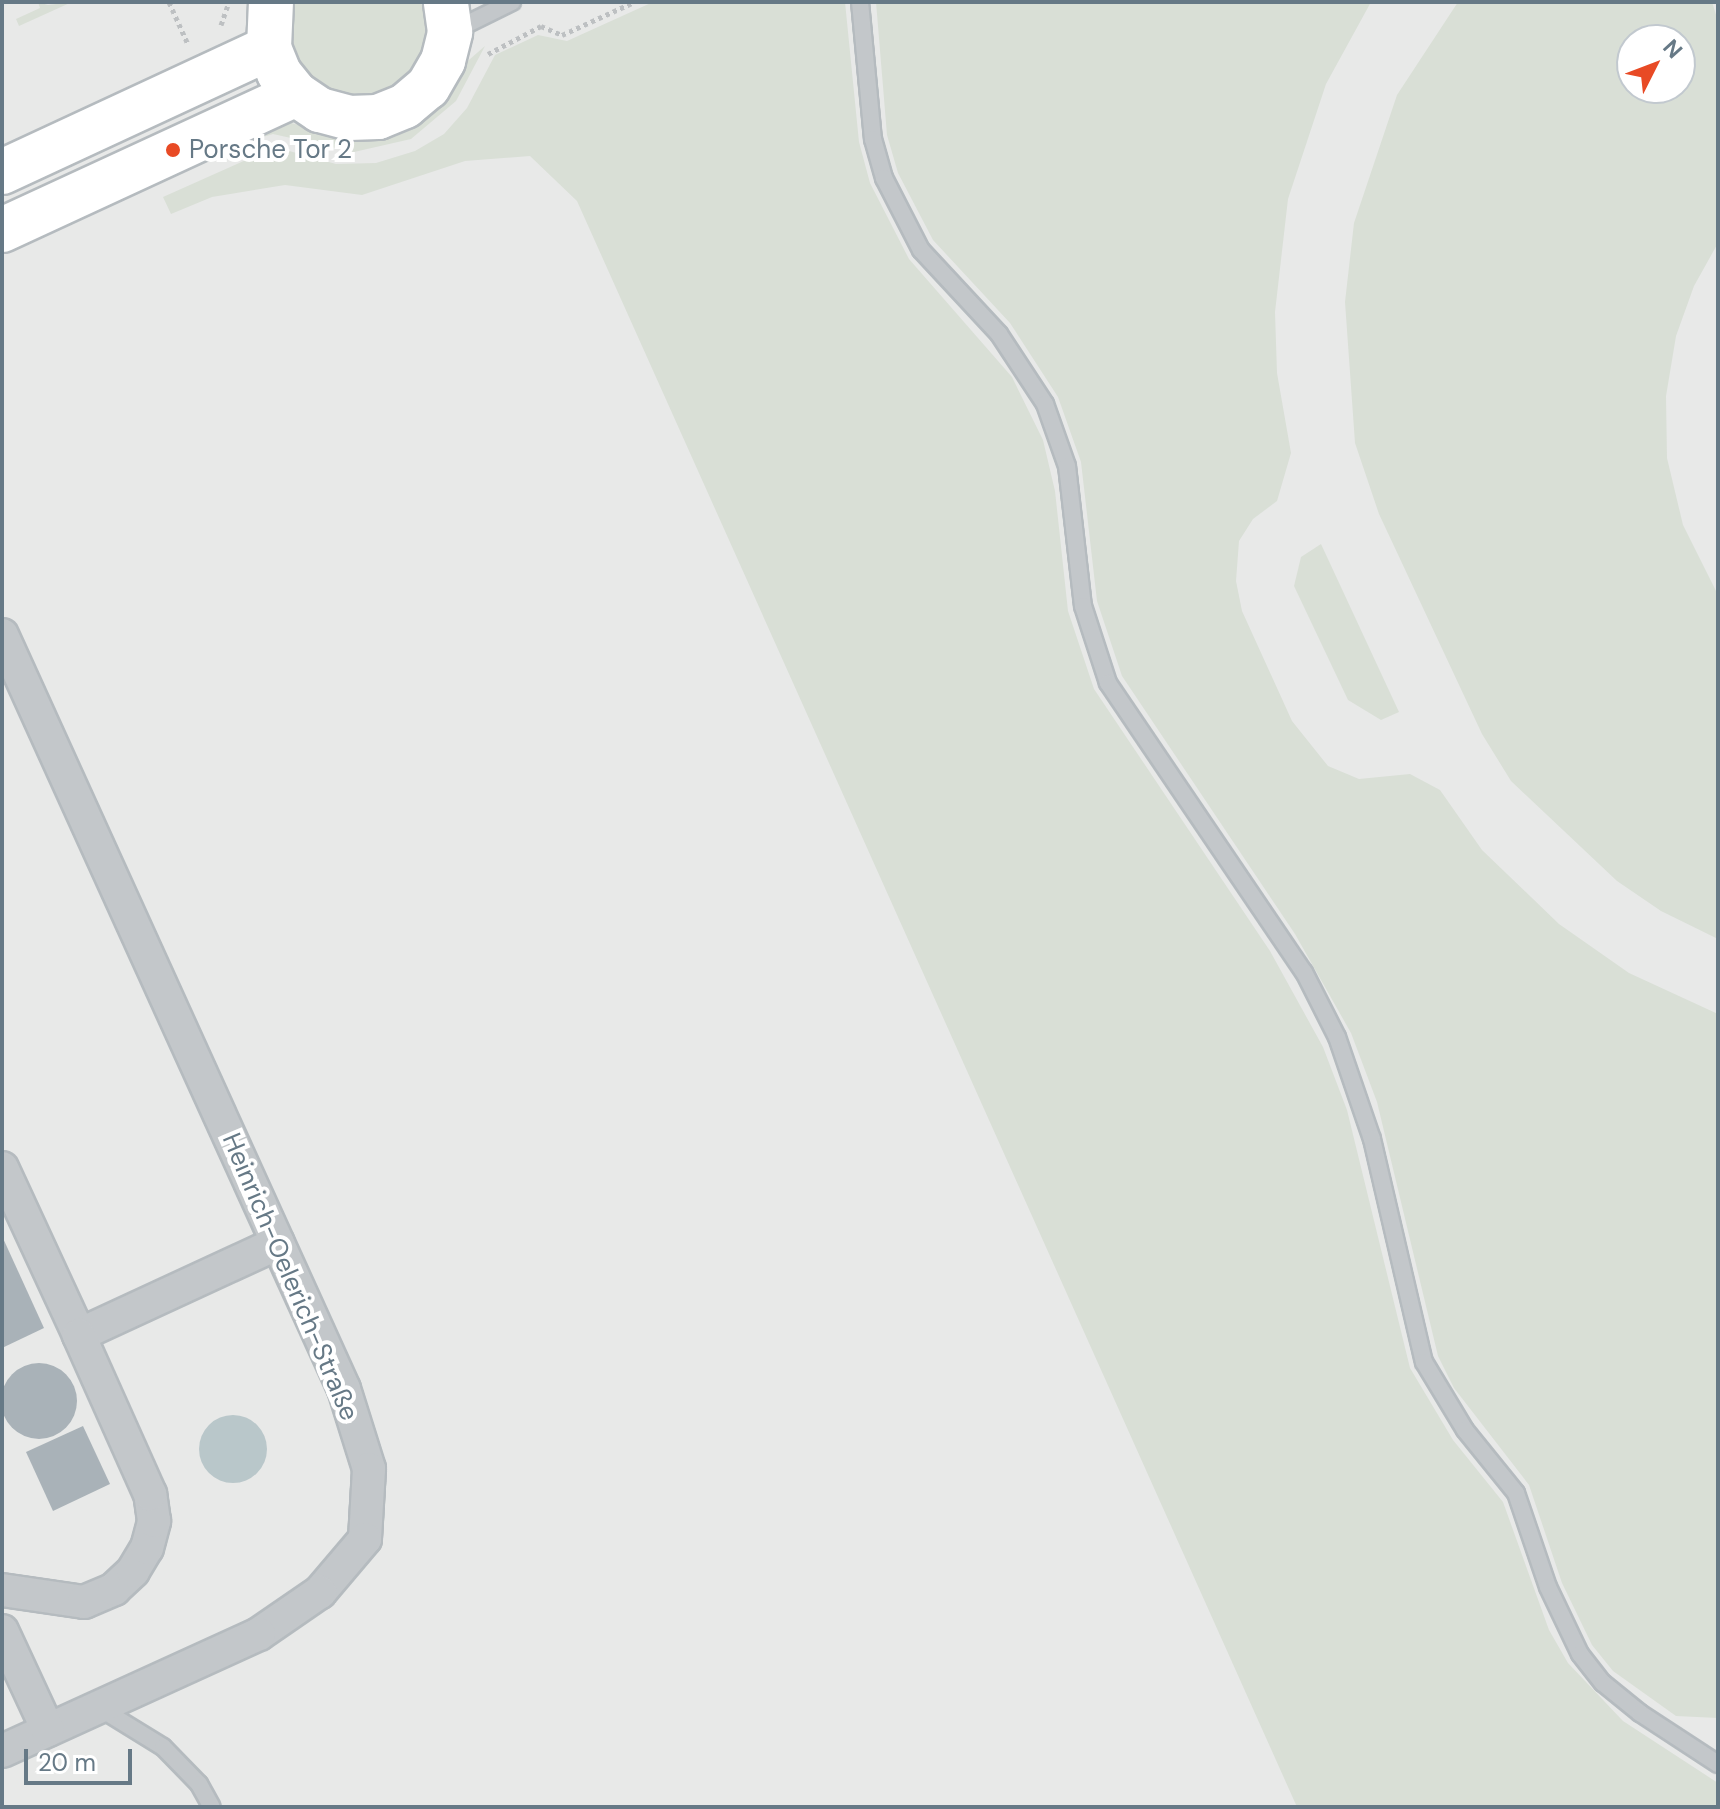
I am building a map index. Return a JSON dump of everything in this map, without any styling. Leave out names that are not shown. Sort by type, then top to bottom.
[{"type":"street","points":[[271,2],[269,48],[279,73],[296,94],[320,110],[349,118],[378,117],[405,106],[428,87],[443,61],[448,17]]},
{"type":"street","points":[[2,172],[269,48]]},
{"type":"street","points":[[2,230],[296,94]]},
{"type":"street","name":"Heinrich-Oelerich-Straße","points":[[2,635],[344,1389],[369,1469],[365,1539],[320,1592],[259,1634],[2,1751]]},
{"type":"street","points":[[2,1168],[150,1494],[154,1521],[147,1548],[133,1571],[114,1589],[84,1602],[2,1590]]},
{"type":"street","points":[[79,1335],[278,1243]]},
{"type":"street","points":[[2,1631],[48,1730]]},
{"type":"lane","points":[[448,17],[512,2]]},
{"type":"lane","points":[[860,2],[873,139],[884,178],[921,250],[999,334],[1045,404],[1067,466],[1083,606],[1108,683],[1297,962],[1337,1037],[1372,1139],[1424,1362],[1465,1430],[1516,1493],[1558,1611],[1580,1654],[1603,1683],[1718,1764]]},
{"type":"lane","points":[[97,1707],[163,1747],[199,1784],[212,1807]]},
{"type":"path","points":[[169,2],[191,52]]},
{"type":"shaded area","points":[[2,2],[1718,2],[1718,1807],[2,1807]]},
{"type":"shaded area","points":[[38,2],[48,5],[72,2],[19,26],[16,19],[40,8]]},
{"type":"shaded area","points":[[295,2],[421,2],[427,23],[425,47],[399,86],[378,97],[354,99],[331,94],[311,82],[296,63],[289,42]]},
{"type":"shaded area","points":[[653,2],[845,2],[859,142],[870,183],[909,259],[1012,377],[1043,440],[1055,491],[1068,611],[1094,689],[1270,951],[1323,1047],[1347,1110],[1410,1368],[1453,1440],[1503,1502],[1549,1630],[1568,1663],[1623,1721],[1718,1783],[1718,1807],[1297,1807],[577,201],[530,156],[465,161],[362,195],[285,185],[212,197],[171,214],[163,197],[275,147],[336,164],[376,163],[415,151],[444,134],[467,108],[495,55],[538,35],[567,41]]},
{"type":"shaded area","points":[[876,2],[1371,2],[1326,84],[1288,199],[1275,312],[1277,373],[1291,453],[1277,501],[1253,519],[1239,541],[1236,581],[1242,611],[1292,721],[1328,766],[1359,779],[1410,774],[1440,790],[1482,850],[1559,924],[1629,973],[1718,1014],[1718,1718],[1676,1716],[1613,1671],[1592,1645],[1562,1583],[1529,1485],[1454,1388],[1438,1356],[1377,1102],[1351,1033],[1295,934],[1122,676],[1097,601],[1081,462],[1058,397],[1010,323],[933,240],[898,173],[887,135]]},
{"type":"shaded area","points":[[1458,2],[1712,2],[1718,21],[1718,243],[1694,286],[1676,336],[1666,396],[1667,458],[1683,525],[1718,595],[1718,939],[1661,911],[1617,881],[1511,781],[1482,734],[1379,514],[1355,443],[1345,302],[1354,223],[1397,95]]},
{"type":"shaded area","points":[[485,46],[456,101],[411,139],[354,152],[273,134],[246,142],[241,132],[284,121],[354,140],[380,137]]},
{"type":"shaded area","points":[[1321,544],[1399,712],[1381,720],[1348,700],[1294,586],[1301,557]]},
{"type":"shaded area","points":[[240,1415],[261,1430],[267,1449],[265,1462],[257,1473],[240,1483],[226,1483],[209,1473],[201,1462],[199,1442],[209,1425],[220,1417]]},
{"type":"building","points":[[2,1236],[44,1328],[2,1348]]},
{"type":"building","points":[[39,1363],[54,1366],[66,1374],[74,1386],[77,1401],[74,1416],[66,1428],[54,1436],[39,1439],[24,1436],[12,1428],[4,1416],[1,1401],[4,1386],[12,1374],[24,1366]]},
{"type":"building","points":[[83,1426],[110,1484],[53,1511],[26,1452]]},
{"type":"place","name":"Porsche Tor 2","points":[[173,150]]}]
